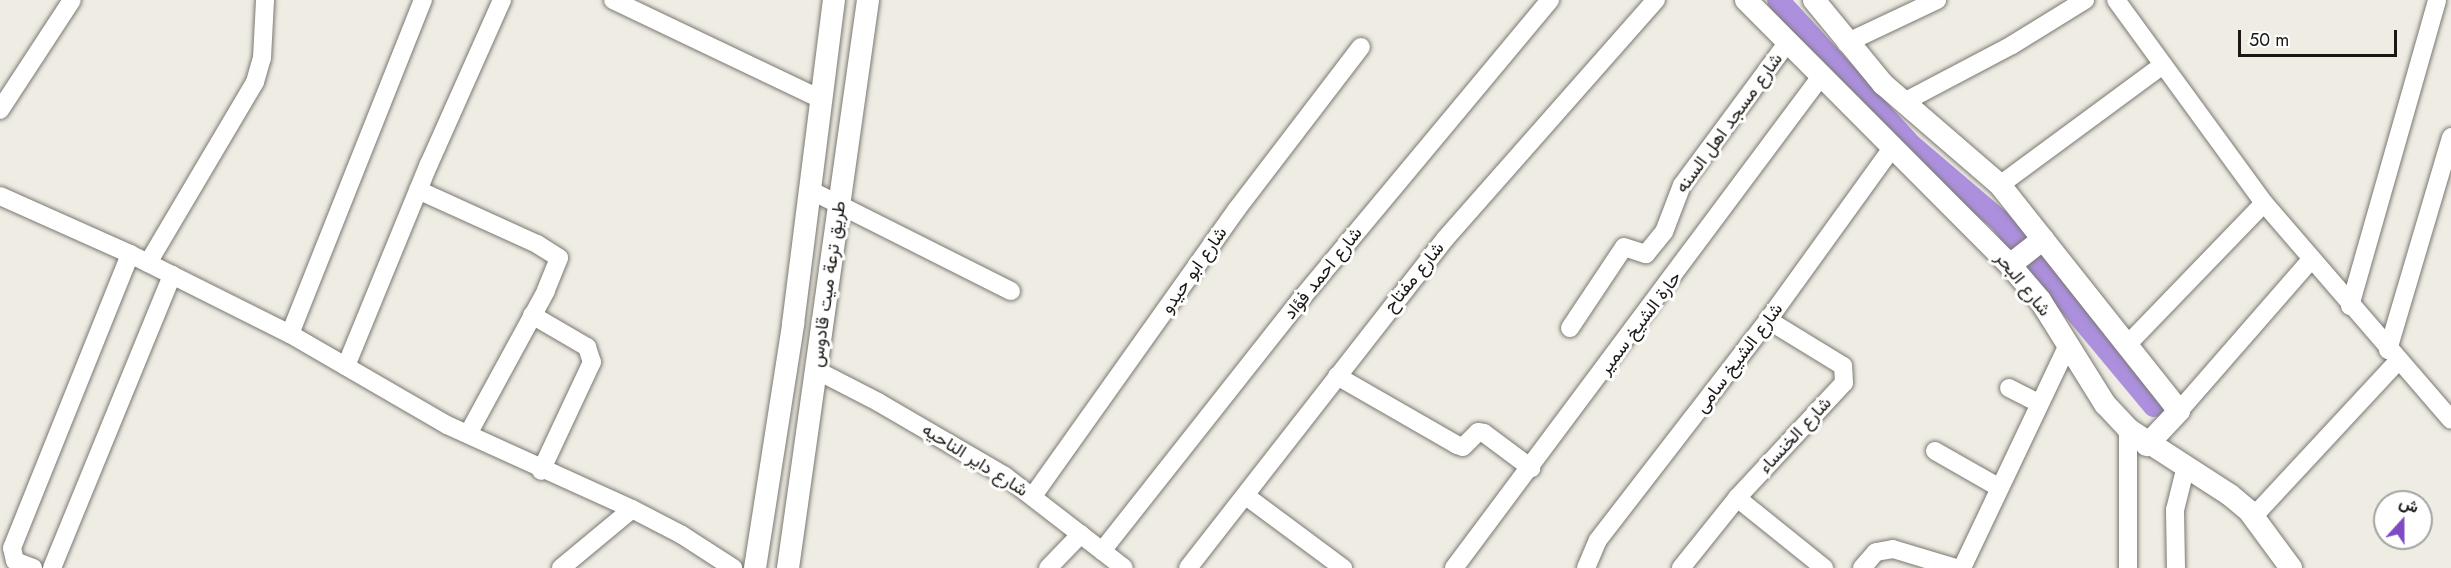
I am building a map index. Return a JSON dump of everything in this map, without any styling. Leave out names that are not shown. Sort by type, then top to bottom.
[{"type":"street","points":[[0,110],[72,0]]},
{"type":"street","points":[[148,263],[255,82],[261,58],[265,0]]},
{"type":"street","points":[[290,334],[423,0]]},
{"type":"street","points":[[346,366],[418,190],[502,0]]},
{"type":"street","points":[[613,0],[821,99]]},
{"type":"street","name":"طريق ترعة ميت قادوس","points":[[755,568],[793,324],[834,0]]},
{"type":"street","name":"طريق ترعة ميت قادوس","points":[[788,568],[868,0]]},
{"type":"street","name":"شارع احمد فؤاد","points":[[1102,550],[1300,300],[1550,0]]},
{"type":"street","name":"شارع مفتاح","points":[[1188,568],[1445,239],[1561,112],[1656,0]]},
{"type":"street","name":"شارع البحر","points":[[1746,0],[1893,147],[2027,251],[2127,345],[2178,411]]},
{"type":"street","name":"شارع البحر","points":[[1814,0],[1846,43],[1904,102],[1962,148],[2000,185],[2027,251],[2040,300],[2105,404],[2128,429],[2147,445],[2186,466],[2230,495],[2253,517],[2291,568]]},
{"type":"street","points":[[1846,43],[1937,0]]},
{"type":"street","points":[[1904,102],[2012,45],[2085,0]]},
{"type":"street","points":[[2350,306],[2437,0]]},
{"type":"street","points":[[2121,3],[2264,204],[2310,261],[2448,418]]},
{"type":"street","name":"شارع مسجد اهل السنه","points":[[1570,328],[1624,247],[1646,254],[1664,232],[1682,185],[1787,43]]},
{"type":"street","name":"شارع ابو حيدو","points":[[1033,496],[1237,209],[1361,47]]},
{"type":"street","points":[[2000,185],[2163,64]]},
{"type":"street","name":"حارة الشيخ سمير","points":[[1454,568],[1531,468],[1822,75]]},
{"type":"street","points":[[2253,517],[2393,356],[2451,137]]},
{"type":"street","name":"شارع الشيخ سامى","points":[[1586,568],[1598,540],[1768,320],[1893,147]]},
{"type":"street","points":[[418,190],[537,244],[559,258],[532,315],[468,434]]},
{"type":"street","points":[[810,190],[1011,291]]},
{"type":"street","points":[[0,196],[130,254],[290,334],[468,434],[541,471],[632,509],[682,535],[733,568]]},
{"type":"street","points":[[2127,345],[2264,204]]},
{"type":"street","points":[[33,568],[12,558],[14,540],[130,254]]},
{"type":"street","points":[[2147,445],[2310,261]]},
{"type":"street","points":[[52,568],[172,275]]},
{"type":"street","points":[[532,315],[587,347],[592,362],[541,471]]},
{"type":"street","name":"شارع الخنساء","points":[[1681,568],[1737,498],[1845,377],[1843,366],[1768,320]]},
{"type":"street","points":[[793,324],[822,332]]},
{"type":"street","points":[[1962,568],[1998,487],[2068,345]]},
{"type":"street","name":"شارع داير الناحيه","points":[[816,370],[928,429],[1033,496],[1124,568]]},
{"type":"street","points":[[1337,376],[1457,445],[1463,447],[1478,432],[1484,433],[1531,468]]},
{"type":"street","points":[[2008,388],[2039,403]]},
{"type":"street","points":[[2448,418],[2451,397]]},
{"type":"street","points":[[2128,429],[2128,568]]},
{"type":"street","points":[[1935,451],[1998,487]]},
{"type":"street","points":[[2176,568],[2175,510],[2186,466]]},
{"type":"street","points":[[1246,496],[1343,568]]},
{"type":"street","points":[[1737,498],[1824,568]]},
{"type":"street","points":[[561,568],[632,509]]},
{"type":"street","points":[[1048,568],[1081,534]]},
{"type":"street","points":[[1862,568],[1876,552],[1893,549],[1956,568]]},
{"type":"waterway","points":[[1778,0],[1912,146],[1999,220],[2154,406]]}]
